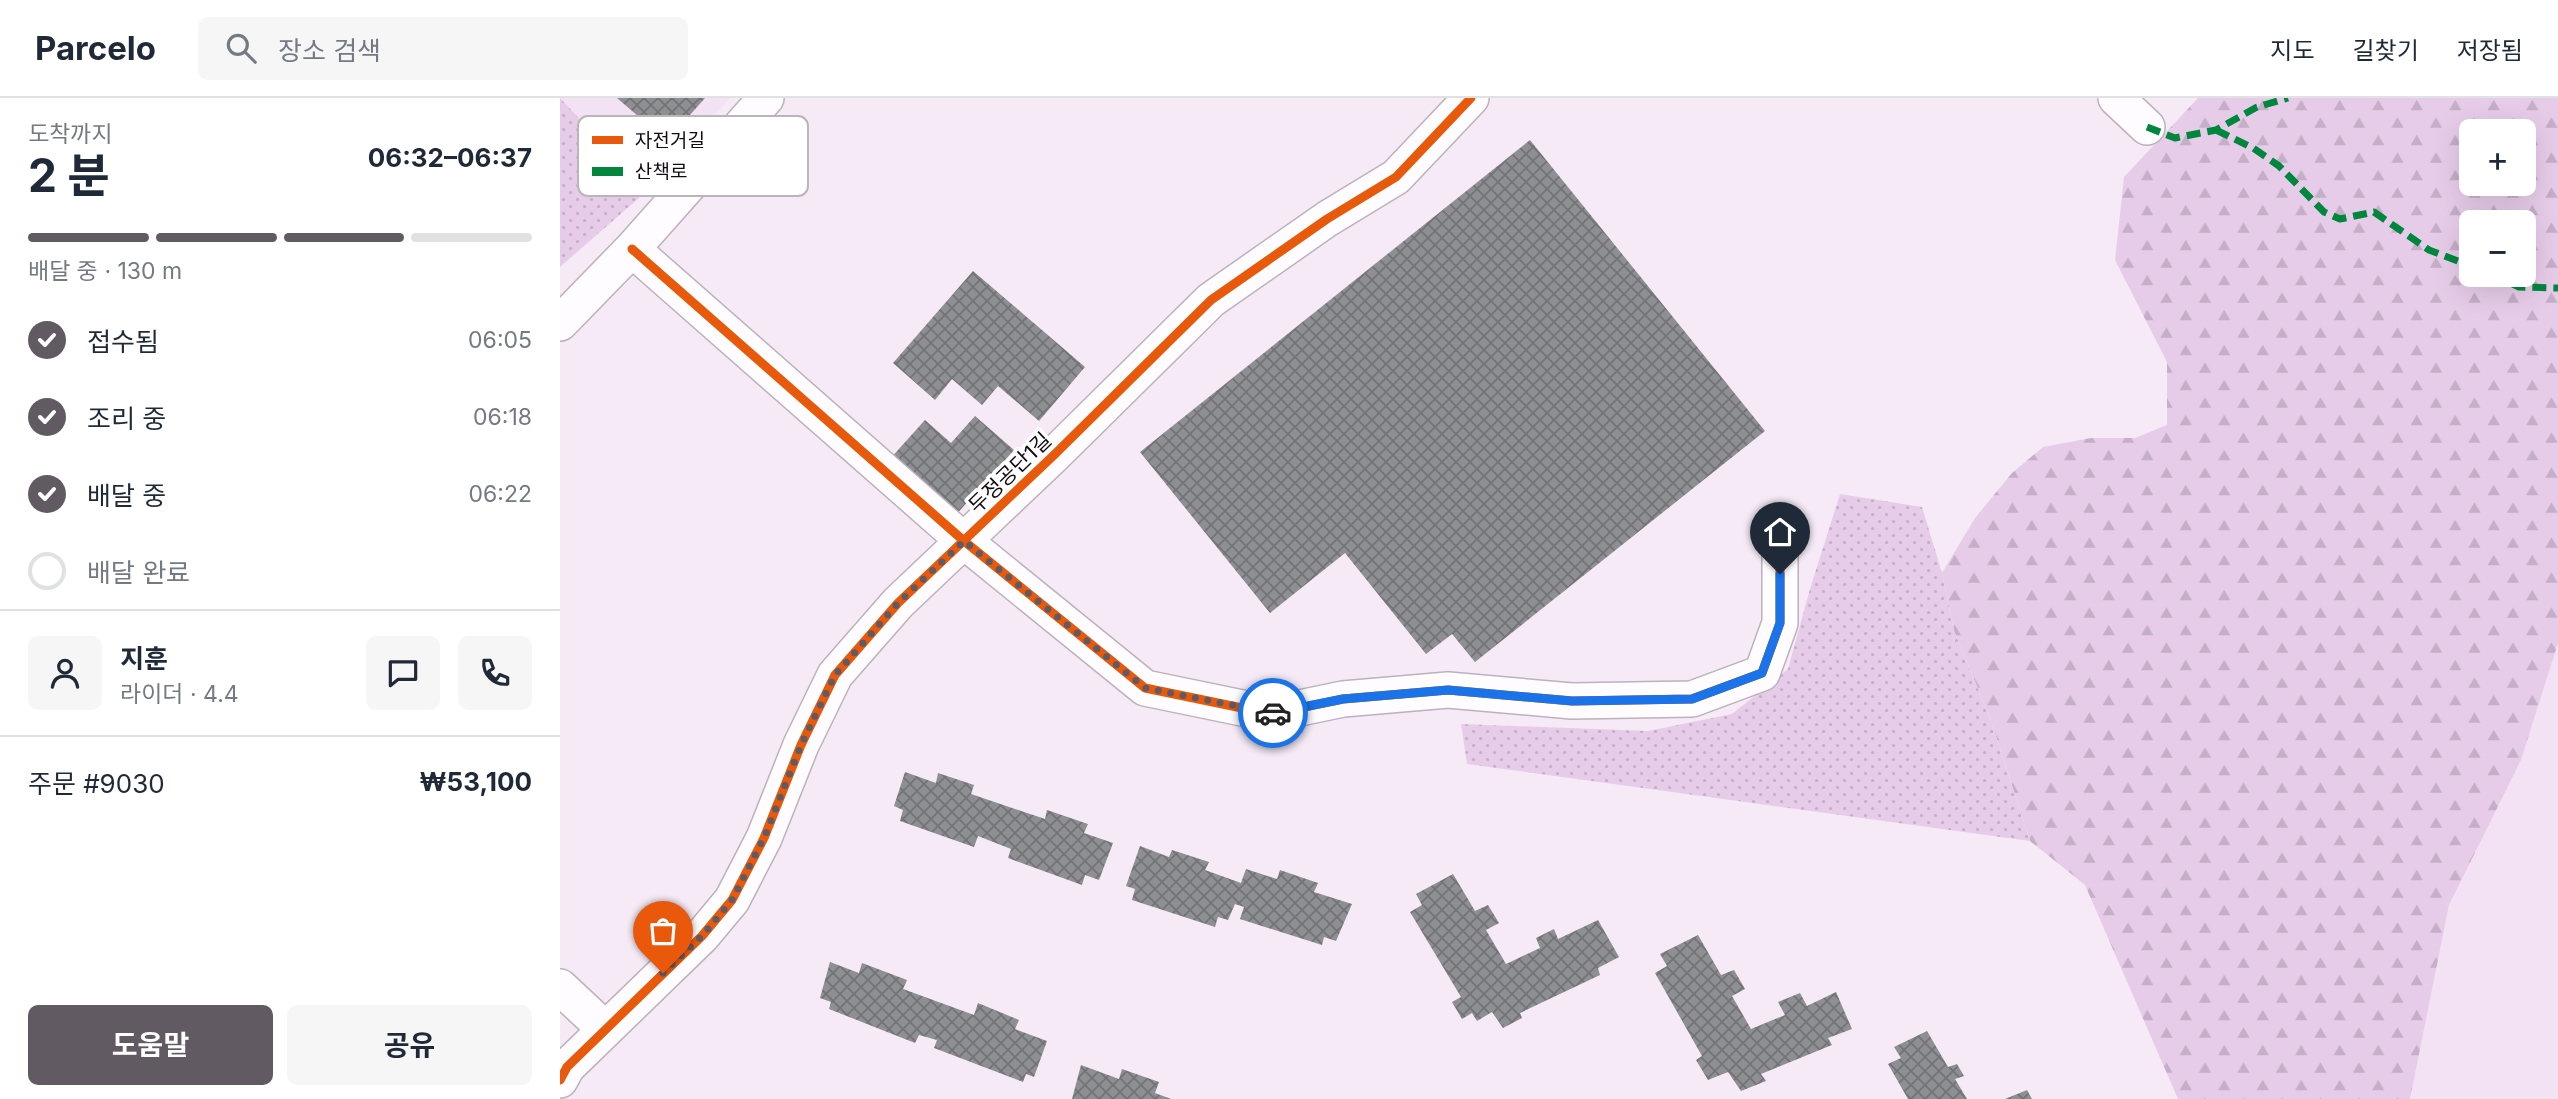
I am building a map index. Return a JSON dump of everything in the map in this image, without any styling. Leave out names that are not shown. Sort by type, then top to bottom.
[{"type":"street","points":[[750,116],[766,98]]},
{"type":"street","name":"두정공단1길","points":[[560,1080],[567,1067],[702,936],[732,900],[764,838],[801,745],[835,675],[898,603],[1211,300],[1327,219],[1396,177],[1471,98]]},
{"type":"street","points":[[2116,98],[2147,127]]},
{"type":"street","points":[[560,323],[679,196]]},
{"type":"street","points":[[632,249],[964,541],[1145,688],[1271,714],[1343,699],[1448,690],[1572,701],[1692,699],[1762,673],[1780,623],[1780,525]]},
{"type":"street","points":[[560,987],[605,1029]]},
{"type":"shaded area","points":[[560,98],[730,98],[714,116],[578,117]]},
{"type":"shaded area","points":[[2558,643],[2558,1099],[2410,1099],[2449,905],[2521,760]]},
{"type":"green space","points":[[560,98],[578,117],[578,196],[641,196],[560,267]]},
{"type":"green space","points":[[2198,98],[2558,98],[2558,643],[2521,760],[2449,905],[2410,1099],[2178,1099],[2085,885],[2030,841],[1990,718],[1954,631],[1942,573],[1975,518],[2012,473],[2043,447],[2091,438],[2135,438],[2167,425],[2167,362],[2115,260],[2124,177]]},
{"type":"green space","points":[[1840,494],[1922,507],[1942,573],[1954,631],[1990,718],[2030,841],[1467,764],[1461,724],[1648,731],[1732,714],[1788,669]]},
{"type":"building","points":[[617,98],[705,98],[689,116],[638,116]]},
{"type":"building","points":[[1530,140],[1765,431],[1475,662],[1452,634],[1426,654],[1345,553],[1270,613],[1140,452]]},
{"type":"building","points":[[973,271],[1085,367],[1039,421],[998,386],[982,405],[952,379],[935,400],[893,363]]},
{"type":"building","points":[[975,416],[1014,450],[954,517],[889,460],[925,420],[951,443]]},
{"type":"building","points":[[905,772],[936,783],[938,773],[974,785],[971,794],[1045,819],[1047,810],[1088,824],[1084,833],[1113,843],[1099,880],[1085,875],[1082,885],[1008,858],[1011,849],[978,836],[974,847],[900,821],[903,810],[894,806]]},
{"type":"building","points":[[1140,846],[1169,857],[1172,850],[1209,862],[1205,870],[1241,883],[1246,869],[1277,879],[1280,870],[1318,883],[1314,892],[1352,904],[1336,941],[1324,937],[1322,945],[1240,919],[1244,907],[1235,904],[1228,920],[1218,917],[1215,927],[1132,900],[1135,889],[1126,886]]},
{"type":"building","points":[[1453,874],[1475,911],[1488,905],[1499,923],[1486,930],[1506,964],[1540,948],[1536,938],[1554,929],[1558,939],[1598,920],[1619,957],[1598,968],[1600,975],[1520,1013],[1522,1018],[1503,1028],[1492,1012],[1477,1021],[1472,1013],[1462,1019],[1452,1002],[1461,997],[1410,912],[1422,905],[1416,894]]},
{"type":"building","points":[[1698,935],[1721,975],[1734,970],[1745,989],[1732,996],[1751,1029],[1785,1015],[1778,1002],[1800,993],[1807,1006],[1836,992],[1852,1029],[1828,1038],[1832,1045],[1761,1074],[1766,1081],[1741,1091],[1728,1072],[1708,1080],[1696,1060],[1702,1056],[1655,973],[1667,966],[1660,954]]},
{"type":"building","points":[[830,962],[859,973],[862,963],[907,980],[903,989],[974,1015],[978,1003],[1019,1020],[1015,1029],[1047,1041],[1034,1077],[1026,1074],[1023,1082],[934,1048],[937,1040],[919,1035],[915,1043],[829,1009],[831,1002],[820,998]]},
{"type":"building","points":[[1927,1031],[1948,1067],[1957,1064],[1964,1076],[1955,1079],[1967,1099],[1908,1099],[1888,1064],[1901,1058],[1894,1047]]},
{"type":"building","points":[[1081,1065],[1119,1079],[1122,1069],[1159,1082],[1155,1093],[1171,1099],[1072,1099]]},
{"type":"building","points":[[2027,1090],[2032,1099],[2005,1099]]},
{"type":"marked path","points":[[2147,127],[2175,138],[2216,130],[2257,107],[2288,98]]},
{"type":"marked path","points":[[2216,130],[2253,148],[2279,166],[2324,212],[2340,219],[2374,212],[2429,250],[2459,261]]},
{"type":"marked path","points":[[2519,287],[2558,288]]},
{"type":"cycle path","points":[[560,1080],[567,1067],[702,936],[732,900],[764,838],[801,745],[835,675],[898,603],[1054,455],[1211,300],[1327,219],[1396,177],[1471,98]]},
{"type":"cycle path","points":[[632,249],[964,541],[1145,688],[1271,714],[1343,699],[1448,690],[1572,701],[1692,699],[1762,673],[1780,623],[1780,525]]},
{"type":"way so far","points":[[663,973],[702,936],[732,900],[764,838],[801,745],[835,675],[898,603],[964,541],[1145,688],[1273,713]]},
{"type":"route","points":[[1273,713],[1343,699],[1448,690],[1572,701],[1692,699],[1762,673],[1780,623],[1780,574]]}]
